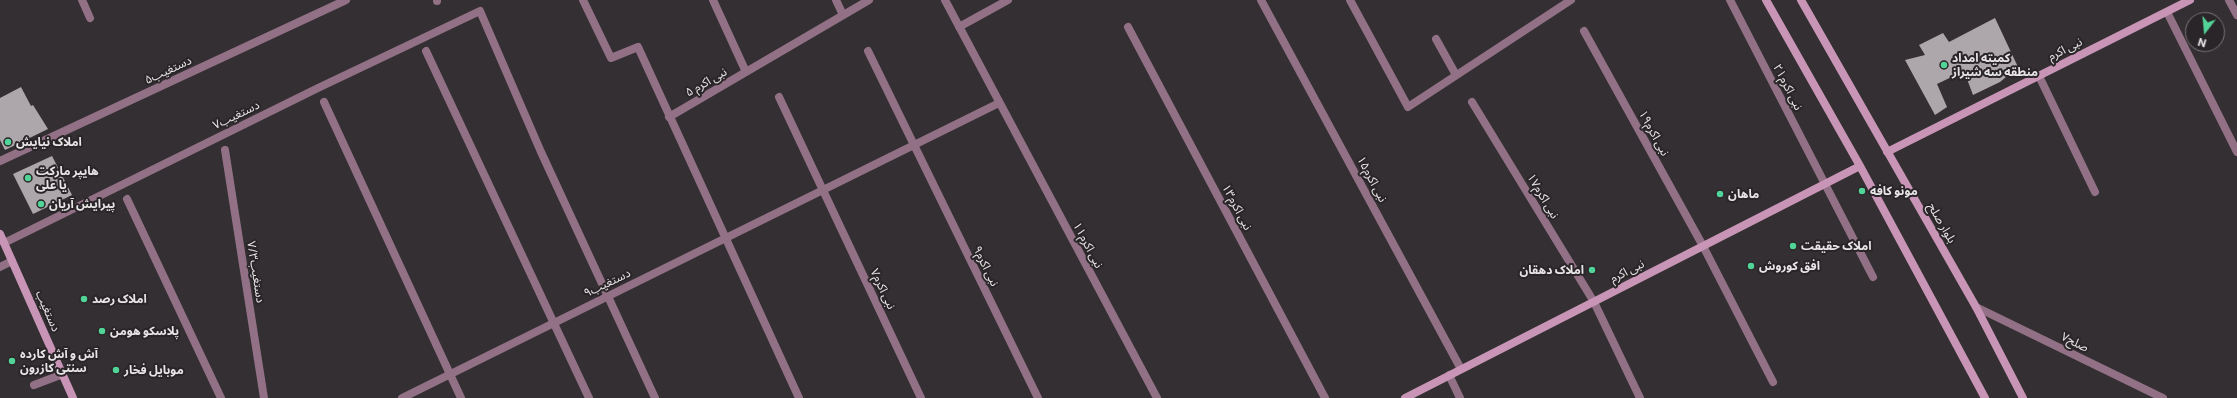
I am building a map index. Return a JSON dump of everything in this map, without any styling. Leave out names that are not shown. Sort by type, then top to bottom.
[{"type":"street","points":[[82,0],[90,18]]},
{"type":"street","name":"دستغیب۵","points":[[0,161],[346,0]]},
{"type":"street","points":[[584,0],[611,58],[638,47],[799,398]]},
{"type":"street","points":[[713,0],[746,72]]},
{"type":"street","points":[[836,0],[843,15]]},
{"type":"street","name":"نبی اکرم ۵","points":[[669,117],[869,0]]},
{"type":"street","name":"نبی اکرم۱۱","points":[[945,0],[1157,398]]},
{"type":"street","points":[[959,27],[1008,0]]},
{"type":"street","name":"نبی اکرم۱۵","points":[[1262,0],[1461,369]]},
{"type":"street","points":[[1350,0],[1408,107],[1570,0]]},
{"type":"street","name":"نبی اکرم۲۱","points":[[1730,0],[1873,277]]},
{"type":"street","points":[[1766,0],[1860,166],[1985,398]]},
{"type":"street","name":"بلوار صلح","points":[[1801,0],[1976,307],[2023,398]]},
{"type":"street","name":"نبی اکرم","points":[[1887,152],[2190,0]]},
{"type":"street","points":[[2229,0],[2237,16]]},
{"type":"street","name":"دستغیب۷","points":[[4,242],[311,91],[480,11],[541,152],[608,296]]},
{"type":"street","points":[[2167,12],[2237,152]]},
{"type":"street","name":"نبی اکرم۱۳","points":[[1128,27],[1325,398]]},
{"type":"street","name":"نبی اکرم۱۹","points":[[1584,31],[1703,246],[1773,382]]},
{"type":"street","points":[[1436,39],[1456,75]]},
{"type":"street","points":[[426,51],[589,398]]},
{"type":"street","name":"نبی اکرم۹","points":[[868,51],[1038,398]]},
{"type":"street","points":[[2039,76],[2095,192]]},
{"type":"street","name":"نبی اکرم۷","points":[[779,97],[921,398]]},
{"type":"street","points":[[324,102],[461,398]]},
{"type":"street","name":"نبی اکرم۱۷","points":[[1472,102],[1594,302],[1640,398]]},
{"type":"street","points":[[913,145],[999,103]]},
{"type":"street","name":"دستغیب۹","points":[[402,398],[913,145]]},
{"type":"street","name":"دستغیب۷/۳","points":[[225,150],[264,398]]},
{"type":"street","name":"نبی اکرم","points":[[1405,398],[1860,166]]},
{"type":"street","points":[[127,199],[221,398]]},
{"type":"street","name":"دستغیب","points":[[0,234],[73,398]]},
{"type":"street","points":[[0,267],[12,262]]},
{"type":"street","points":[[608,296],[655,398]]},
{"type":"street","name":"صلح۷","points":[[1976,307],[2163,398]]},
{"type":"street","points":[[34,386],[63,374]]},
{"type":"street","points":[[1449,375],[1460,398]]},
{"type":"building","name":"کمیته امداد منطقه سه شیراز","points":[[1995,18],[2018,67],[2000,82],[1973,95],[1964,71],[1937,84],[1947,107],[1935,115],[1905,60],[1925,55],[1919,45],[1943,33],[1949,42]]},
{"type":"building","points":[[21,87],[31,106],[33,105],[48,129],[5,150],[0,140],[0,98]]},
{"type":"building","points":[[52,156],[72,195],[33,214],[13,174]]},
{"type":"place","name":"کمیته امداد منطقه سه شیراز","points":[[1944,65]]},
{"type":"place","name":"املاک نیایش","points":[[8,142]]},
{"type":"place","name":"هایپر مارکت یا علی","points":[[28,178]]},
{"type":"place","name":"مونو کافه","points":[[1862,191]]},
{"type":"place","name":"ماهان","points":[[1720,194]]},
{"type":"place","name":"پیرایش آریان","points":[[41,204]]},
{"type":"place","name":"املاک حقیقت","points":[[1793,246]]},
{"type":"place","name":"افق کوروش","points":[[1751,266]]},
{"type":"place","name":"املاک دهقان","points":[[1592,270]]},
{"type":"place","name":"املاک رصد","points":[[84,299]]},
{"type":"place","name":"پلاسکو هومن","points":[[102,331]]},
{"type":"place","name":"آش و آش کارده سنتی کازرون","points":[[12,361]]},
{"type":"place","name":"موبایل فخار","points":[[116,370]]}]
